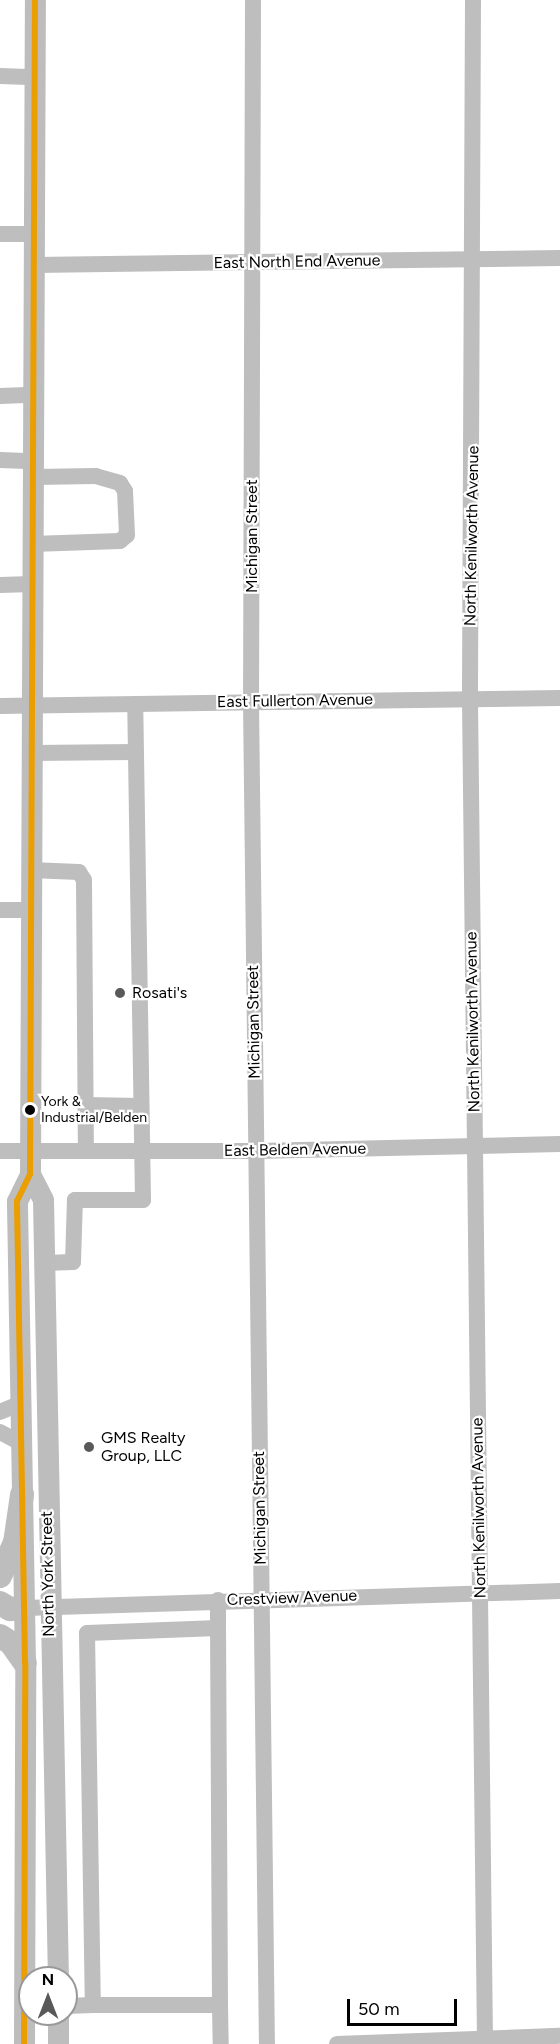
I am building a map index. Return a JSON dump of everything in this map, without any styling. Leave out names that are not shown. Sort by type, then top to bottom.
[{"type":"highway","points":[[0,1576],[15,1543],[22,1495]]},
{"type":"highway","points":[[0,1636],[11,1643],[25,1663]]},
{"type":"main road","name":"North York Street","points":[[24,2044],[25,1663],[9,1609],[22,1495],[17,1201],[30,1174],[35,0]]},
{"type":"main road","name":"North York Street","points":[[30,1174],[43,1200],[48,1608],[58,1966]]},
{"type":"main road","points":[[58,2026],[58,2044]]},
{"type":"street","name":"Michigan Street","points":[[253,0],[251,702],[267,2044]]},
{"type":"street","name":"North Kenilworth Avenue","points":[[473,0],[474,260],[470,699],[485,2041]]},
{"type":"street","points":[[0,76],[35,77]]},
{"type":"street","points":[[0,234],[34,234]]},
{"type":"street","name":"East North End Avenue","points":[[34,265],[560,258]]},
{"type":"street","points":[[0,396],[33,395]]},
{"type":"street","points":[[0,460],[33,469],[96,476],[120,483],[125,491],[127,535],[110,542],[32,544]]},
{"type":"street","points":[[0,585],[32,584]]},
{"type":"street","name":"East Fullerton Avenue","points":[[0,706],[560,698]]},
{"type":"street","points":[[44,1263],[73,1262],[75,1200],[142,1200],[135,704]]},
{"type":"street","points":[[31,753],[135,752]]},
{"type":"street","points":[[30,870],[79,872],[84,879],[86,1151]]},
{"type":"street","points":[[0,910],[30,910]]},
{"type":"street","points":[[85,1105],[141,1106]]},
{"type":"street","name":"East Belden Avenue","points":[[0,1151],[256,1151],[560,1144]]},
{"type":"street","points":[[0,1412],[21,1403]]},
{"type":"street","points":[[0,1432],[21,1443]]},
{"type":"street","name":"Crestview Avenue","points":[[9,1609],[262,1598],[560,1591]]},
{"type":"street","points":[[218,1600],[221,2044]]},
{"type":"street","points":[[93,2005],[87,1633],[218,1628]]},
{"type":"street","points":[[78,2006],[219,2005]]},
{"type":"street","points":[[338,2044],[485,2041],[560,2036]]},
{"type":"transit line","points":[[24,2044],[25,1663],[17,1201],[30,1174],[35,0]]},
{"type":"place","name":"Rosati's","points":[[120,993]]},
{"type":"place","name":"York & Industrial/Belden","points":[[30,1110]]},
{"type":"place","name":"GMS Realty Group, LLC","points":[[89,1447]]}]
